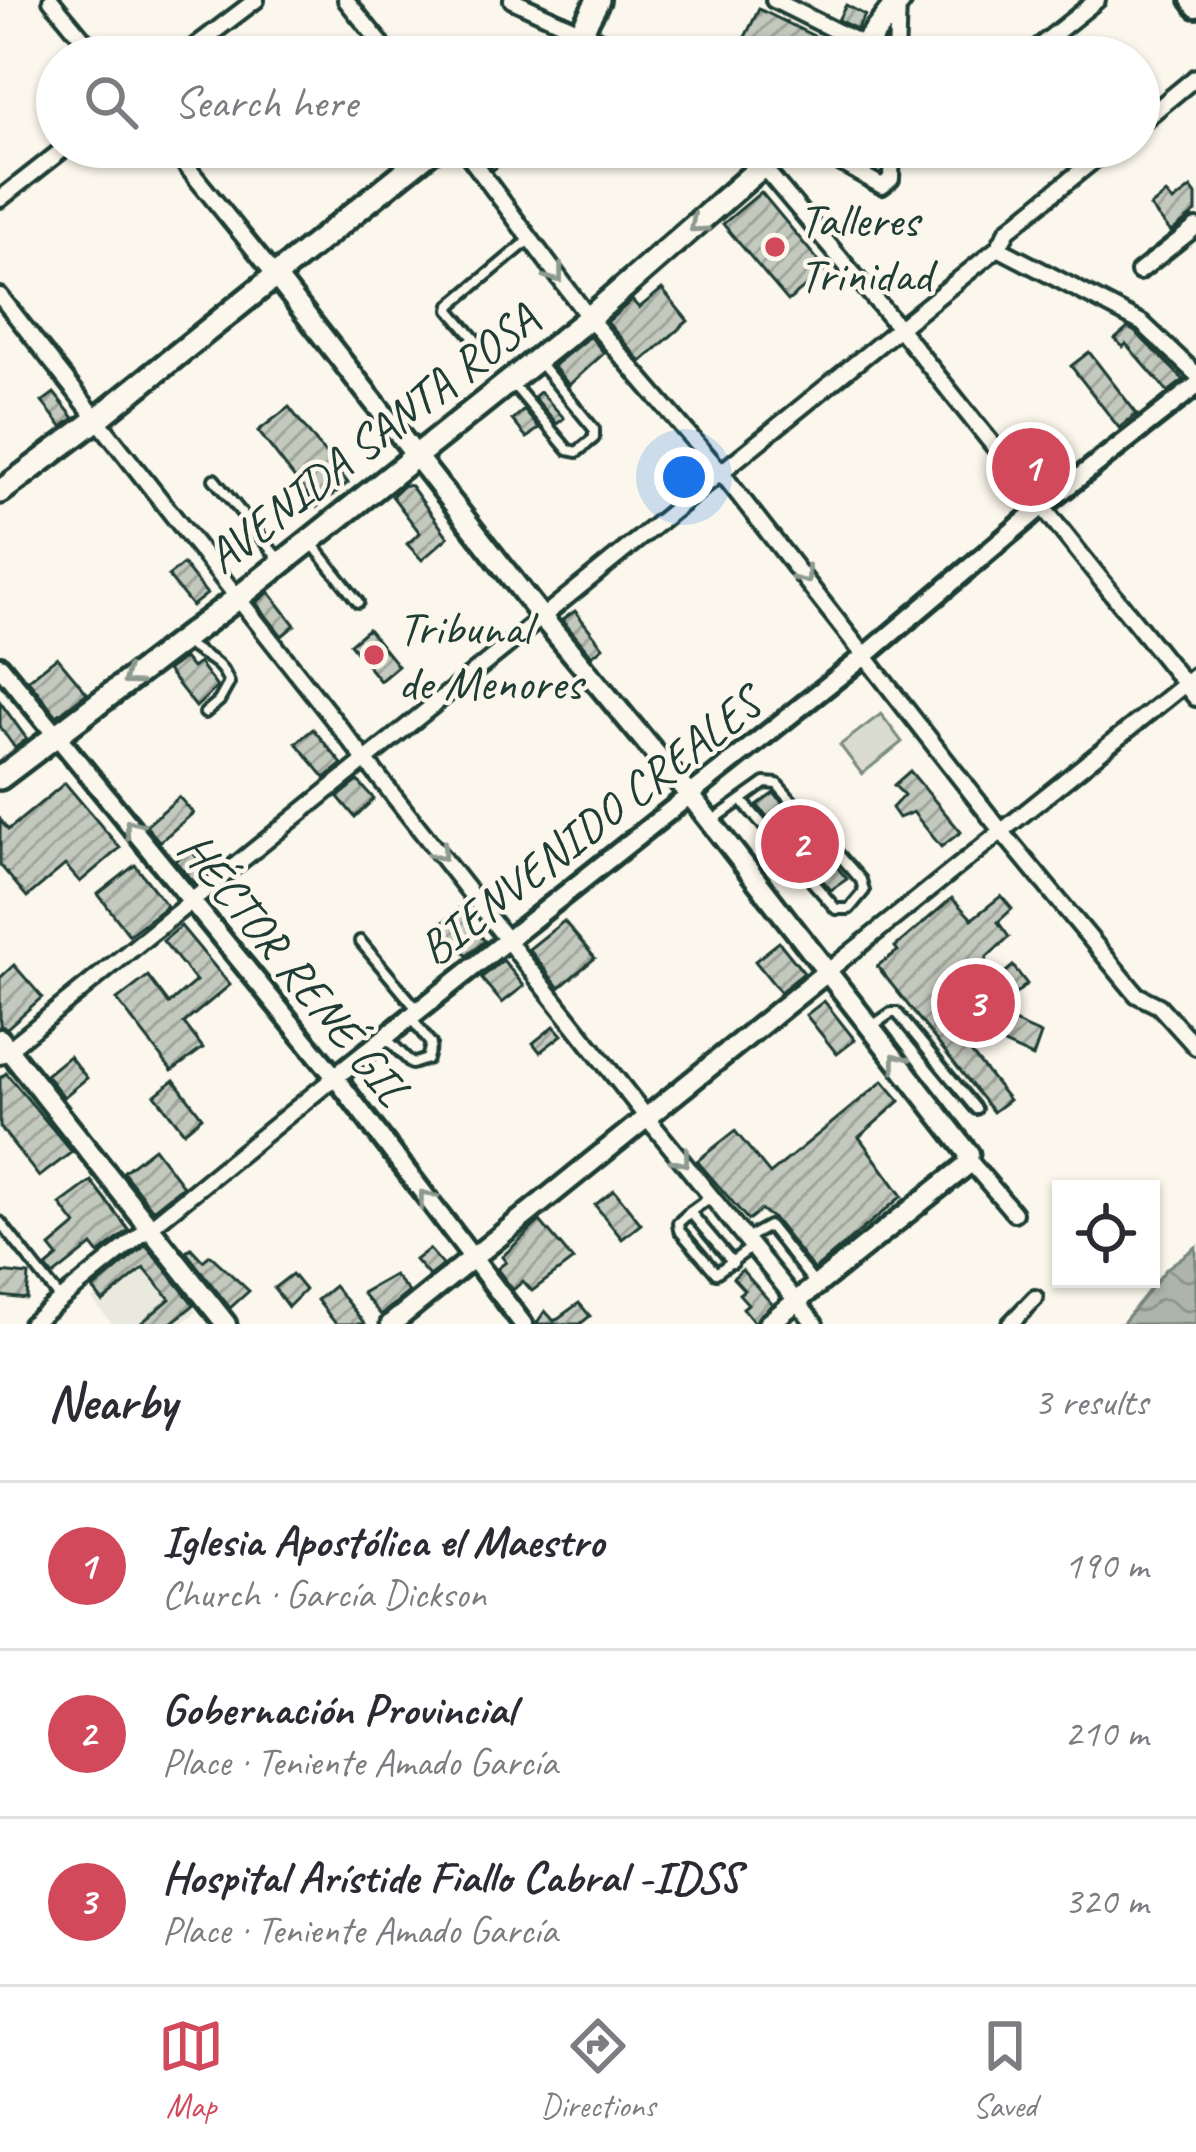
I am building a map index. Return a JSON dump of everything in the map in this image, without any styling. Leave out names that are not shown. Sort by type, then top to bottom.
[{"type":"main road","points":[[574,36],[598,0]]},
{"type":"main road","points":[[871,36],[899,2]]},
{"type":"main road","points":[[0,492],[409,168]]},
{"type":"main road","name":"AVENIDA SANTA ROSA","points":[[0,778],[239,596],[589,318],[763,168]]},
{"type":"main road","points":[[274,274],[541,616],[689,794],[968,1157],[967,1165],[768,1324]]},
{"type":"main road","points":[[392,1324],[827,971]]},
{"type":"main road","points":[[3,1048],[226,1324]]},
{"type":"street","points":[[51,0],[81,36]]},
{"type":"street","points":[[209,36],[256,0]]},
{"type":"street","points":[[346,0],[375,36]]},
{"type":"street","points":[[512,0],[594,36]]},
{"type":"street","points":[[774,0],[834,36]]},
{"type":"street","points":[[1052,36],[1097,0]]},
{"type":"street","points":[[1190,0],[1196,8]]},
{"type":"street","points":[[897,36],[899,2]]},
{"type":"street","points":[[1160,107],[1196,77]]},
{"type":"street","points":[[0,199],[39,168]]},
{"type":"street","points":[[188,168],[274,274]]},
{"type":"street","points":[[477,168],[589,318],[721,472],[1002,832],[1137,995],[1159,1006],[1196,1047]]},
{"type":"street","points":[[765,168],[899,328],[1040,508],[1191,680],[1196,698]]},
{"type":"street","points":[[852,168],[882,187],[887,185],[889,168]]},
{"type":"street","points":[[3,1048],[369,760],[998,248],[1008,230],[1084,168]]},
{"type":"street","points":[[1139,272],[1196,227]]},
{"type":"street","points":[[998,248],[1142,323],[1196,374]]},
{"type":"street","points":[[0,296],[815,1324]]},
{"type":"street","name":"BIENVENIDO CREALES","points":[[31,1324],[1196,386]]},
{"type":"street","name":"HÉCTOR RENÉ GIL","points":[[0,667],[335,1077],[523,1324]]},
{"type":"street","points":[[827,971],[1191,680]]},
{"type":"street","points":[[968,1157],[1014,1214]]},
{"type":"street","points":[[1010,1324],[1035,1298]]},
{"type":"lane","points":[[478,343],[450,310],[451,305],[530,240]]},
{"type":"lane","points":[[509,380],[568,449],[577,452],[594,438],[594,429],[536,359]]},
{"type":"lane","points":[[214,478],[281,562]]},
{"type":"lane","points":[[310,539],[358,602]]},
{"type":"lane","points":[[182,639],[198,653],[214,658],[229,683],[205,713]]},
{"type":"lane","points":[[711,822],[765,783],[776,784],[860,880],[864,891],[860,898],[849,909],[836,910],[742,801]]},
{"type":"lane","points":[[360,941],[414,1014],[431,1044],[427,1059],[412,1064],[385,1037]]},
{"type":"lane","points":[[871,1027],[897,1013],[976,1109]]},
{"type":"lane","points":[[712,1196],[679,1223],[679,1230],[716,1273],[733,1263],[769,1226],[816,1286]]},
{"type":"lane","points":[[690,1212],[733,1263]]},
{"type":"lane","points":[[0,1222],[61,1300]]},
{"type":"shaded area","points":[[881,714],[902,742],[862,774],[840,745]]},
{"type":"shaded area","points":[[148,1252],[196,1312],[181,1324],[112,1324],[92,1299]]},
{"type":"water","points":[[1196,1247],[1196,1324],[1122,1324],[1151,1288],[1160,1288],[1160,1277]]},
{"type":"building","points":[[846,5],[865,15],[857,29],[838,20]]},
{"type":"building","points":[[759,9],[814,36],[746,36]]},
{"type":"building","points":[[1191,188],[1196,212],[1171,232],[1150,207],[1166,194],[1173,202]]},
{"type":"building","name":"Talleres Trinidad","points":[[761,192],[826,270],[788,301],[723,224]]},
{"type":"building","points":[[662,289],[688,321],[641,362],[607,322],[632,300],[639,308]]},
{"type":"building","points":[[1128,328],[1184,380],[1168,392],[1126,344],[1123,347],[1115,339]]},
{"type":"building","points":[[590,336],[604,353],[569,385],[553,366]]},
{"type":"building","points":[[1089,352],[1137,414],[1119,428],[1071,366]]},
{"type":"building","points":[[540,392],[564,418],[557,424],[534,397]]},
{"type":"building","points":[[54,393],[74,418],[62,427],[42,402]]},
{"type":"building","points":[[289,407],[348,483],[317,507],[258,431]]},
{"type":"building","points":[[524,410],[539,428],[527,438],[512,420]]},
{"type":"building","points":[[404,485],[411,486],[448,537],[422,560],[407,544],[420,533],[392,496]]},
{"type":"building","points":[[183,564],[207,594],[192,606],[168,576]]},
{"type":"building","points":[[269,592],[295,625],[282,636],[256,603]]},
{"type":"building","points":[[575,611],[603,647],[592,656],[562,620]]},
{"type":"building","name":"Tribunal de Menores","points":[[368,629],[398,666],[380,681],[350,644]]},
{"type":"building","points":[[57,657],[87,693],[57,716],[28,680]]},
{"type":"building","points":[[184,658],[192,668],[199,663],[217,687],[196,707],[167,670]]},
{"type":"building","points":[[0,702],[27,739],[15,748],[0,727]]},
{"type":"building","points":[[313,729],[342,764],[325,778],[296,743]]},
{"type":"building","points":[[910,771],[961,832],[941,847],[913,812],[899,818],[892,808],[904,795],[894,785]]},
{"type":"building","points":[[358,781],[374,799],[355,817],[338,797]]},
{"type":"building","points":[[65,783],[120,848],[80,882],[65,865],[27,897],[0,865],[0,819],[8,830]]},
{"type":"building","points":[[774,793],[847,879],[831,890],[757,805]]},
{"type":"building","points":[[179,797],[193,813],[160,842],[146,826]]},
{"type":"building","points":[[190,849],[208,871],[194,883],[175,861]]},
{"type":"building","points":[[135,865],[167,906],[129,935],[98,894]]},
{"type":"building","points":[[1001,896],[1012,909],[998,922],[1009,937],[987,957],[979,994],[1013,966],[1027,984],[994,1013],[1041,1034],[1033,1057],[973,1030],[961,1040],[1009,1100],[993,1112],[877,966],[952,898],[972,919]]},
{"type":"building","points":[[458,909],[485,941],[467,956],[440,925]]},
{"type":"building","points":[[564,921],[595,958],[559,988],[529,949]]},
{"type":"building","points":[[181,926],[230,985],[184,1023],[203,1048],[172,1071],[117,1000],[148,976],[169,1004],[196,981],[163,941]]},
{"type":"building","points":[[779,942],[804,973],[780,992],[755,961]]},
{"type":"building","points":[[503,960],[524,986],[502,1003],[481,978]]},
{"type":"building","points":[[14,965],[42,997],[7,1028],[0,1026],[0,978]]},
{"type":"building","points":[[824,1001],[855,1040],[837,1054],[806,1015]]},
{"type":"building","points":[[554,1026],[562,1035],[540,1052],[533,1043]]},
{"type":"building","points":[[69,1056],[87,1078],[64,1097],[46,1075]]},
{"type":"building","points":[[6,1073],[72,1152],[39,1177],[0,1127],[0,1078]]},
{"type":"building","points":[[174,1080],[202,1117],[184,1132],[155,1095]]},
{"type":"building","points":[[883,1081],[900,1101],[859,1137],[902,1196],[814,1270],[775,1220],[761,1210],[748,1220],[697,1161],[735,1131],[770,1174]]},
{"type":"building","points":[[154,1148],[183,1186],[153,1210],[123,1172]]},
{"type":"building","points":[[91,1181],[129,1230],[99,1254],[92,1245],[53,1276],[46,1267],[58,1257],[50,1247],[76,1225],[60,1204]]},
{"type":"building","points":[[614,1190],[641,1224],[622,1239],[595,1205]]},
{"type":"building","points":[[540,1221],[573,1260],[532,1291],[523,1281],[513,1290],[497,1269],[506,1262],[502,1257]]},
{"type":"building","points":[[146,1245],[194,1305],[170,1324],[140,1324],[170,1299],[144,1268],[103,1302],[93,1289]]},
{"type":"building","points":[[191,1248],[203,1261],[210,1255],[249,1291],[230,1308],[186,1252]]},
{"type":"building","points":[[429,1249],[443,1265],[429,1276],[415,1260]]},
{"type":"building","points":[[742,1270],[772,1304],[755,1323],[743,1308],[748,1304],[739,1294],[744,1290],[733,1278]]},
{"type":"building","points":[[0,1272],[29,1275],[27,1299],[0,1296]]},
{"type":"building","points":[[292,1274],[305,1290],[288,1307],[274,1288]]},
{"type":"building","points":[[394,1275],[409,1292],[381,1315],[362,1293]]},
{"type":"building","points":[[334,1286],[365,1324],[336,1324],[317,1300]]},
{"type":"building","points":[[579,1303],[590,1316],[580,1324],[536,1324],[545,1311],[554,1321]]},
{"type":"place","name":"Talleres Trinidad","points":[[775,247]]},
{"type":"place","name":"Iglesia Apostólica el Maestro","points":[[1031,467]]},
{"type":"place","name":"Tribunal de Menores","points":[[374,655]]},
{"type":"place","name":"Gobernación Provincial","points":[[800,844]]},
{"type":"place","name":"Hospital Arístide Fiallo Cabral -IDSS","points":[[976,1003]]}]
